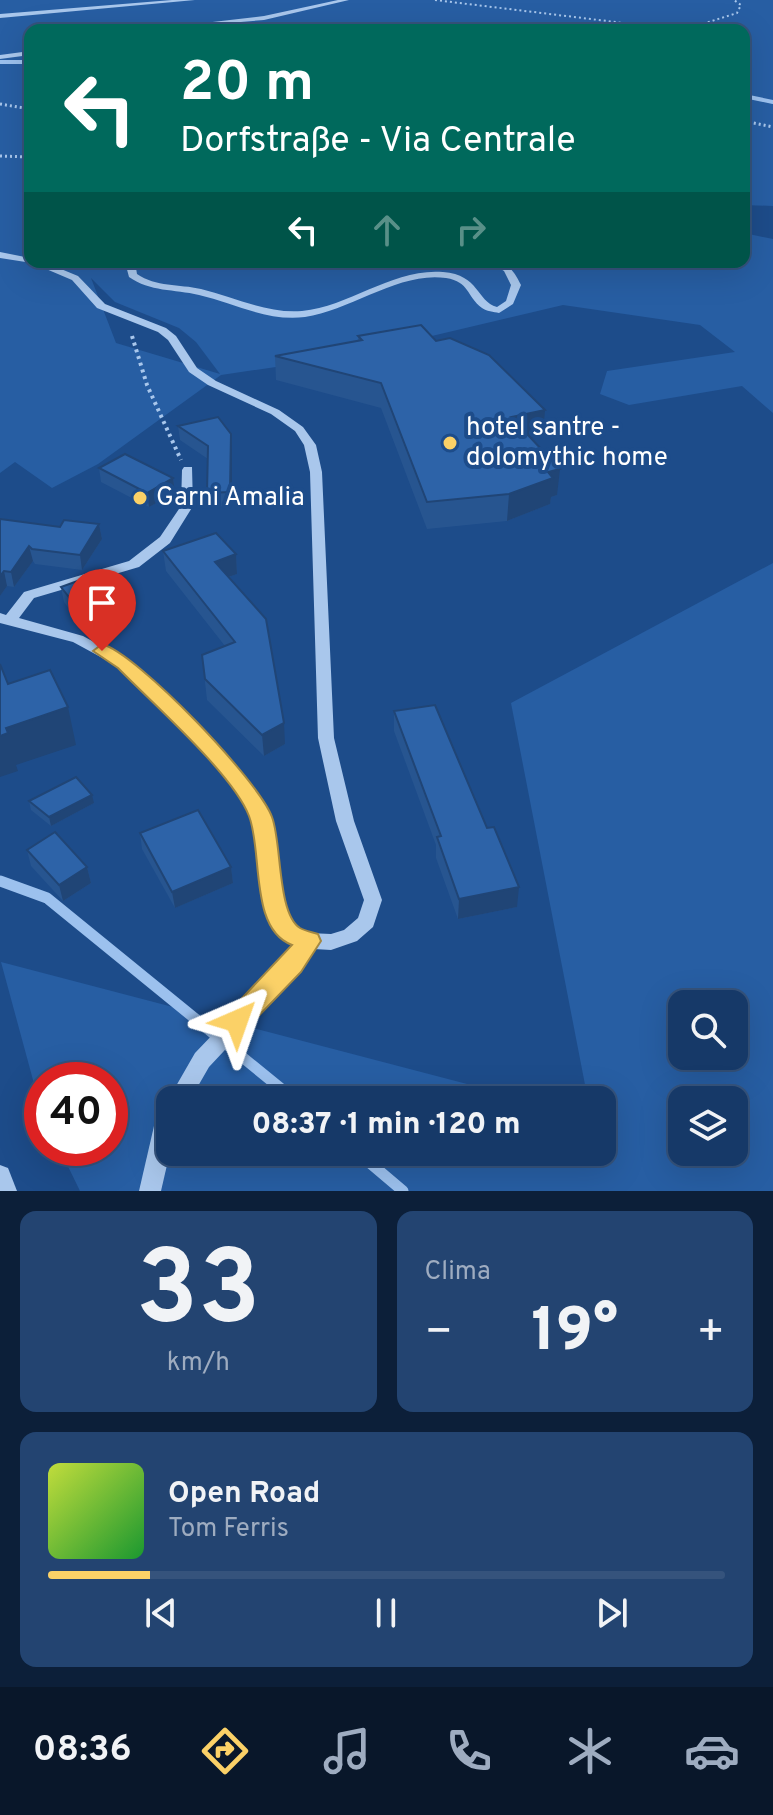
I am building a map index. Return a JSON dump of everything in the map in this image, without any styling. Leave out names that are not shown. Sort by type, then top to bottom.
[{"type":"street","points":[[0,16],[192,0]]},
{"type":"street","points":[[204,24],[272,17],[346,0]]},
{"type":"street","points":[[0,57],[24,54]]},
{"type":"street","points":[[0,255],[24,260]]},
{"type":"street","points":[[65,268],[101,306],[162,330],[172,338],[193,370],[212,383],[275,412],[299,429],[310,445],[316,472],[326,738],[345,821],[373,900],[366,922],[350,936],[304,948],[202,1060],[187,1086]]},
{"type":"street","points":[[131,268],[132,275],[145,283],[198,292],[286,315],[323,311],[397,283],[439,275],[471,285],[487,307],[499,310],[510,302],[516,285],[506,268]]},
{"type":"street","points":[[5,618],[29,595],[134,564],[165,540],[187,506],[188,470]]},
{"type":"street","points":[[5,618],[78,639],[124,664],[233,773],[250,794],[262,818],[276,913],[304,948]]},
{"type":"street","points":[[150,1191],[156,1166]]},
{"type":"street","points":[[0,1176],[6,1191]]},
{"type":"path","points":[[435,0],[652,24]]},
{"type":"path","points":[[710,24],[737,13],[741,5],[734,0]]},
{"type":"path","points":[[0,104],[24,108]]},
{"type":"path","points":[[750,122],[773,127]]},
{"type":"path","points":[[0,156],[24,157]]},
{"type":"path","points":[[117,314],[107,321],[130,332],[147,385],[175,450],[188,470]]},
{"type":"shaded area","points":[[0,0],[773,0],[773,206],[750,205],[750,24],[24,24],[24,268],[750,268],[750,234],[773,239],[773,413],[742,386],[629,405],[600,394],[607,371],[735,352],[700,325],[563,305],[343,357],[221,375],[98,464],[52,488],[15,462],[0,473],[0,18],[9,16],[0,14]],"holes":[[[91,278],[115,302],[179,328],[196,342],[220,374],[116,343]]]},
{"type":"shaded area","points":[[773,563],[773,1191],[80,1191],[68,1166],[128,1166],[128,1062],[28,1062],[1,962],[475,1086],[156,1086],[156,1166],[616,1166],[616,1086],[585,1086],[511,703]]},
{"type":"building","name":"hotel santre - dolomythic home","points":[[421,325],[436,341],[450,338],[489,355],[545,410],[511,417],[560,469],[548,472],[553,478],[509,494],[427,502],[381,383],[275,356],[362,340],[358,336]]},
{"type":"building","points":[[218,417],[231,434],[230,492],[207,493],[208,446],[178,426]]},
{"type":"building","points":[[125,454],[173,478],[147,493],[99,468]]},
{"type":"building","points":[[0,519],[60,527],[64,520],[99,524],[80,555],[32,549],[29,546],[11,572],[4,571],[0,576]]},
{"type":"building","points":[[216,533],[236,554],[215,562],[266,619],[284,723],[262,735],[205,679],[202,655],[235,642],[163,551]]},
{"type":"building","points":[[97,574],[112,593],[76,606],[61,587]]},
{"type":"building","points":[[0,664],[8,684],[50,670],[68,707],[6,728],[8,733],[0,736]]},
{"type":"building","points":[[435,705],[487,828],[494,827],[519,887],[459,899],[437,837],[441,836],[394,711]]},
{"type":"building","points":[[76,777],[92,795],[49,817],[29,801]]},
{"type":"building","points":[[198,810],[231,867],[172,892],[140,833]]},
{"type":"building","points":[[55,832],[87,867],[59,885],[27,850]]},
{"type":"waterway","points":[[0,62],[24,62]]},
{"type":"waterway","points":[[750,97],[773,102]]},
{"type":"waterway","points":[[0,881],[47,898],[278,1086]]},
{"type":"waterway","points":[[374,1166],[403,1191]]},
{"type":"place","name":"hotel santre - dolomythic home","points":[[450,443]]},
{"type":"place","name":"Garni Amalia","points":[[140,498]]},
{"type":"route","points":[[102,651],[124,664],[233,773],[250,794],[262,818],[276,913],[290,934],[309,941],[292,965],[237,1021]]}]
